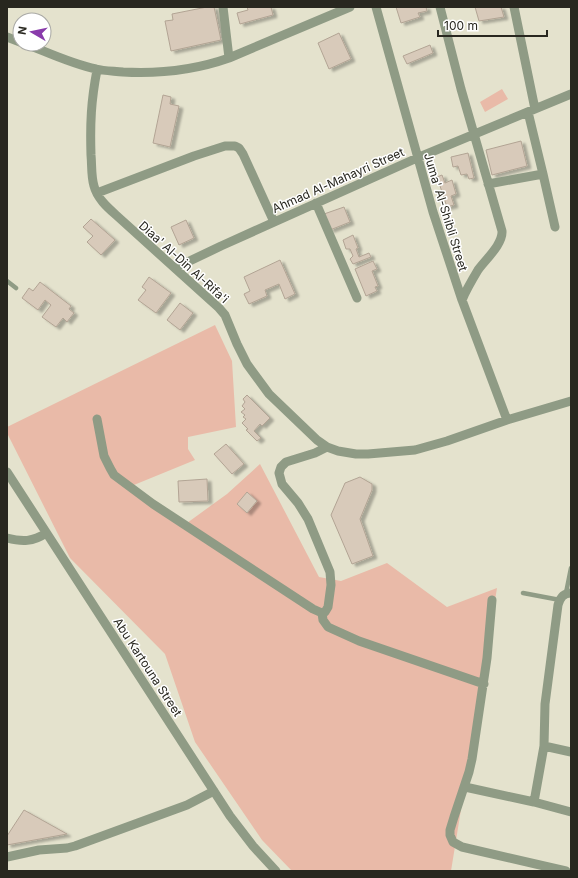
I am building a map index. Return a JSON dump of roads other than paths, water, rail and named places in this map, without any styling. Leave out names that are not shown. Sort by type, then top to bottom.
[{"type":"street","points":[[223,7],[229,58]]},
{"type":"street","points":[[46,52],[97,70],[155,73],[195,68],[213,64],[229,58],[350,7]]},
{"type":"street","name":"Juma' Al-Shibli Street","points":[[376,7],[433,212],[462,300],[507,420]]},
{"type":"street","points":[[440,7],[456,70],[502,231],[500,243],[479,269],[462,300]]},
{"type":"street","points":[[514,7],[543,174],[555,227]]},
{"type":"street","name":"Diaa' Al-Din Al-Rifa'i","points":[[97,70],[93,93],[90,129],[92,177],[97,193],[103,203],[222,311],[247,364],[269,394],[309,433],[327,447]]},
{"type":"street","name":"Ahmad Al-Mahayri Street","points":[[175,268],[215,248],[417,158],[571,94]]},
{"type":"street","points":[[97,193],[194,156],[230,146],[239,148],[243,154],[274,222]]},
{"type":"street","points":[[488,184],[543,174]]},
{"type":"street","points":[[316,203],[357,298]]},
{"type":"street","points":[[322,613],[325,612],[328,607],[331,585],[330,572],[308,519],[298,503],[282,484],[279,474],[281,467],[286,462],[307,456],[327,447],[342,452],[356,454],[416,450],[571,401]]},
{"type":"street","points":[[97,419],[104,456],[114,475],[179,521],[313,609],[322,613]]},
{"type":"street","name":"Abu Kartouna Street","points":[[7,472],[241,832],[276,871]]},
{"type":"street","points":[[7,538],[20,541],[30,540],[39,538],[46,533]]},
{"type":"street","points":[[534,802],[544,746],[547,684],[566,596]]},
{"type":"street","points":[[492,600],[484,684],[472,759],[465,787],[451,825],[450,835],[455,844],[462,847],[566,871]]},
{"type":"street","points":[[322,613],[323,620],[328,627],[359,641],[484,684]]},
{"type":"street","points":[[544,746],[571,752]]},
{"type":"street","points":[[465,787],[534,802],[571,812]]},
{"type":"street","points":[[7,857],[39,850],[75,846],[187,805],[214,791]]},
{"type":"lane","points":[[7,281],[16,288]]},
{"type":"lane","points":[[523,593],[566,596],[571,568]]}]
